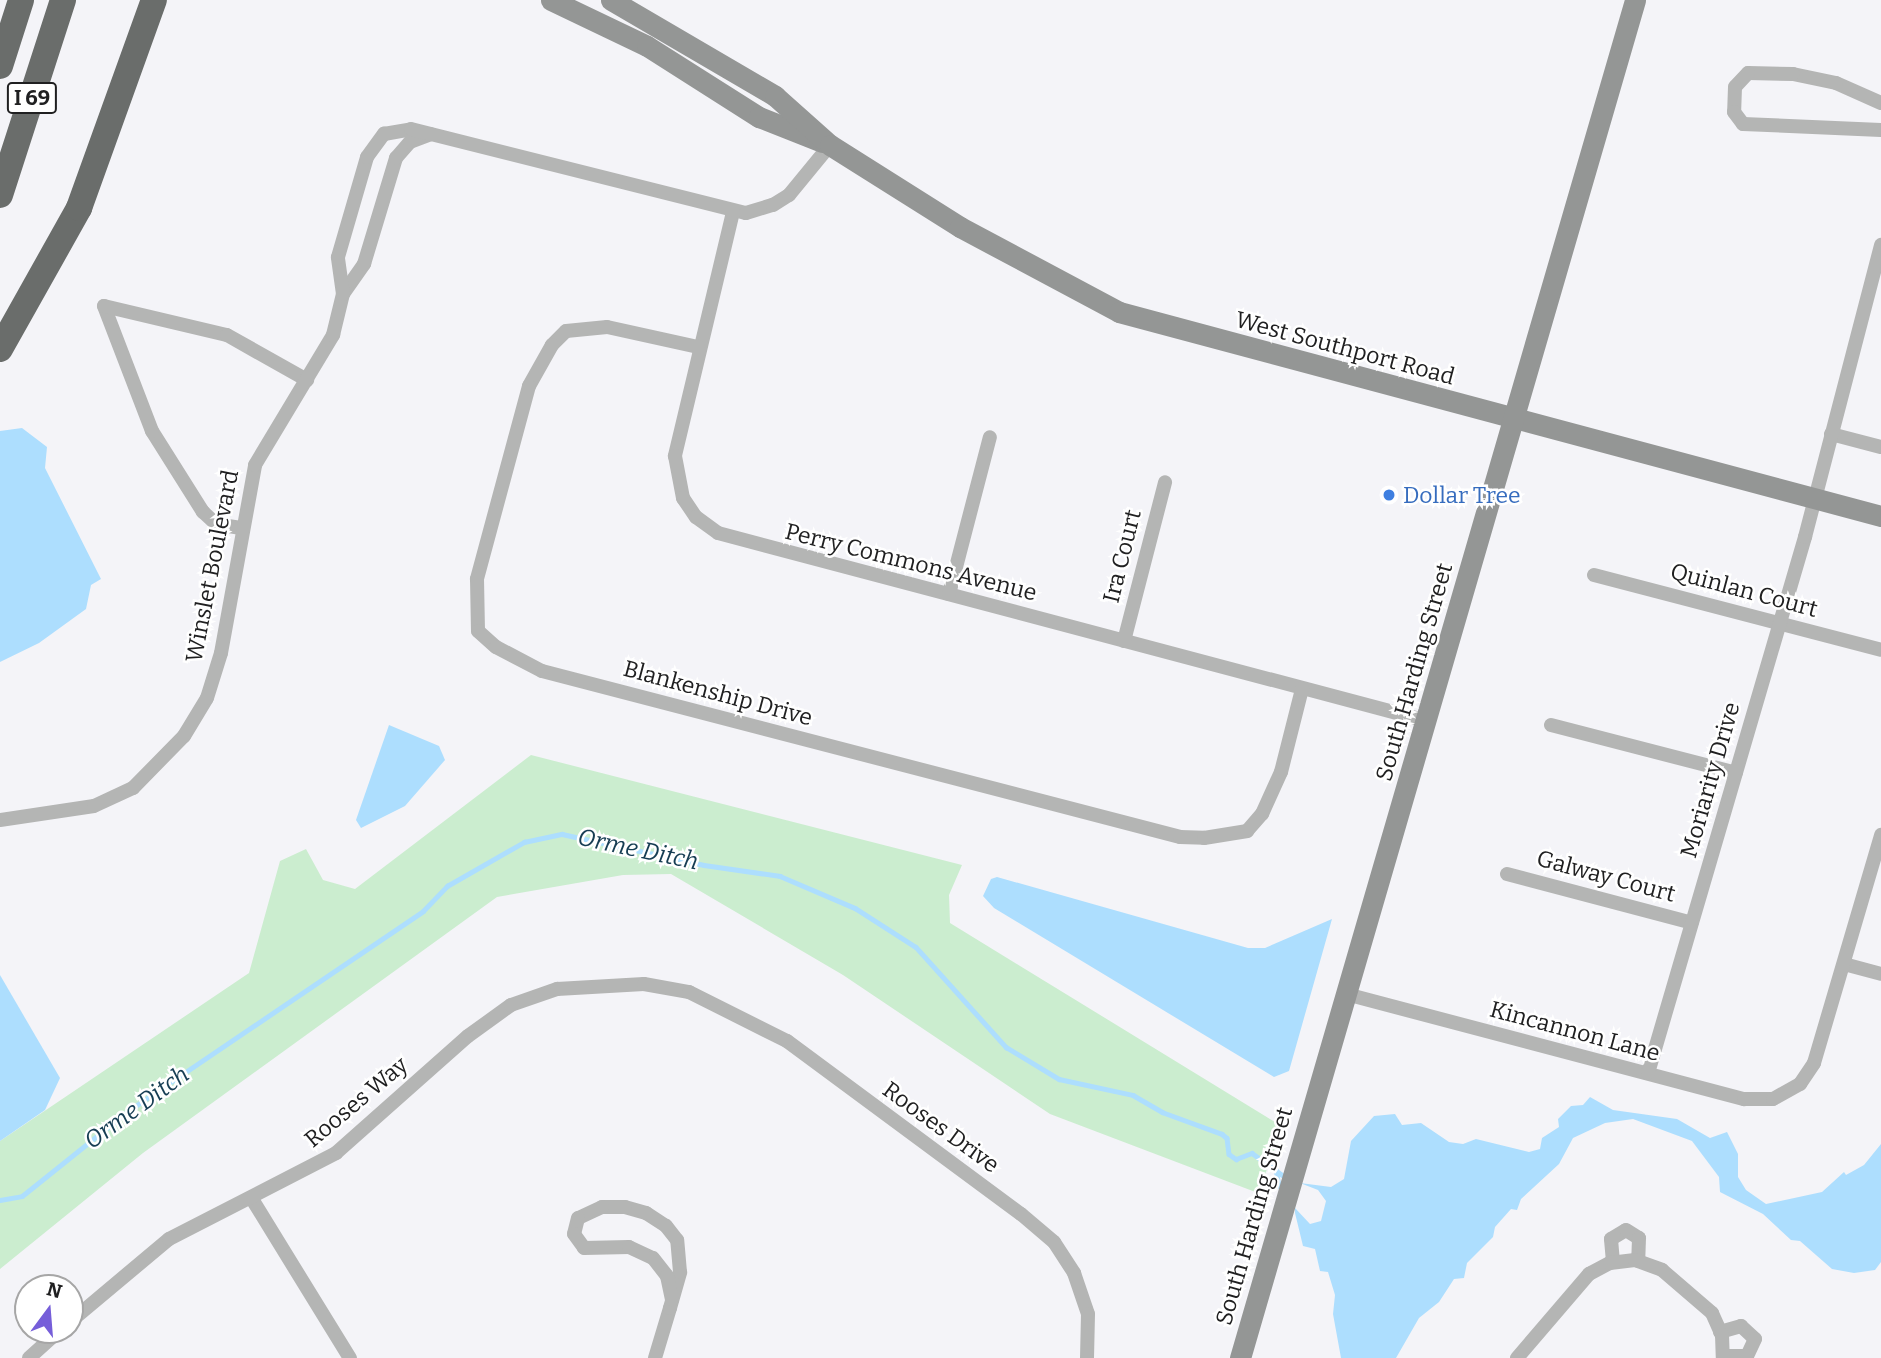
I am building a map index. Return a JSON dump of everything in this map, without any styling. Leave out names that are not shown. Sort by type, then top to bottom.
[{"type":"highway","name":"I 69","points":[[0,66],[21,0]]},
{"type":"highway","name":"I 69","points":[[0,195],[63,0]]},
{"type":"highway","points":[[0,349],[79,208],[154,0]]},
{"type":"highway","points":[[143,31],[162,0]]},
{"type":"main road","name":"West Southport Road","points":[[551,0],[647,46],[759,117],[830,145]]},
{"type":"main road","name":"West Southport Road","points":[[611,0],[775,96],[830,145],[1003,253],[1119,312],[1514,421],[1881,516]]},
{"type":"main road","name":"South Harding Street","points":[[1240,1358],[1635,0]]},
{"type":"street","points":[[1881,103],[1820,79],[1752,72],[1737,80],[1734,109],[1740,122],[1751,126],[1881,130]]},
{"type":"street","name":"Winslet Boulevard","points":[[343,294],[338,257],[371,148],[393,130],[431,134],[733,212],[759,211],[789,195],[830,145]]},
{"type":"street","name":"Winslet Boulevard","points":[[0,820],[94,806],[133,788],[184,736],[206,698],[221,653],[241,528],[255,465],[325,354],[343,294],[365,264],[396,158],[410,142],[431,134]]},
{"type":"street","name":"Perry Commons Avenue","points":[[733,212],[698,347],[675,456],[683,498],[696,516],[718,533],[745,544],[949,594],[1427,721]]},
{"type":"street","name":"Moriarity Drive","points":[[1648,1073],[1780,623],[1831,434],[1874,300],[1881,245]]},
{"type":"street","points":[[241,528],[216,524],[203,512],[148,425],[104,306],[227,335],[307,380]]},
{"type":"street","name":"Blankenship Drive","points":[[698,347],[607,327],[566,331],[552,345],[529,386],[477,579],[478,631],[496,647],[542,671],[1192,838],[1227,837],[1247,831],[1262,814],[1281,772],[1302,689]]},
{"type":"street","points":[[1831,434],[1881,447]]},
{"type":"street","points":[[949,594],[990,437]]},
{"type":"street","name":"Ira Court","points":[[1124,641],[1165,482]]},
{"type":"street","name":"Quinlan Court","points":[[1594,575],[1881,650]]},
{"type":"street","points":[[1551,724],[1736,773]]},
{"type":"street","points":[[1881,835],[1843,964],[1881,974]]},
{"type":"street","name":"Galway Court","points":[[1507,874],[1692,923]]},
{"type":"street","name":"Kincannon Lane","points":[[1346,994],[1750,1100],[1773,1099],[1791,1090],[1814,1063],[1843,964]]},
{"type":"street","name":"Rooses Way","points":[[84,1310],[169,1239],[252,1199],[336,1153],[468,1036],[511,1005],[557,989],[598,983],[644,984],[690,992]]},
{"type":"street","name":"Rooses Drive","points":[[690,992],[787,1041],[1054,1242],[1074,1273],[1088,1314],[1087,1358]]},
{"type":"street","points":[[252,1199],[350,1358]]},
{"type":"street","points":[[655,1358],[672,1299],[681,1254],[666,1226],[625,1207],[602,1207],[578,1218],[574,1234],[584,1248],[629,1247],[653,1258],[667,1276],[672,1299]]},
{"type":"street","points":[[1614,1262],[1611,1239],[1626,1230],[1639,1238],[1638,1261]]},
{"type":"street","points":[[1517,1358],[1589,1274],[1614,1262],[1638,1261],[1662,1270],[1702,1305],[1720,1332],[1723,1357],[1747,1356],[1755,1339],[1741,1326],[1720,1332]]},
{"type":"street","points":[[30,1358],[45,1344]]},
{"type":"green space","points":[[531,755],[962,865],[949,895],[950,923],[1283,1127],[1258,1193],[1050,1114],[843,975],[671,874],[623,875],[497,897],[143,1153],[0,1269],[0,1141],[249,973],[280,861],[306,849],[323,880],[355,889]]},
{"type":"water","points":[[22,428],[47,447],[45,468],[101,579],[91,585],[86,609],[39,643],[0,662],[0,431]]},
{"type":"water","points":[[389,725],[439,746],[445,760],[405,806],[361,828],[356,820]]},
{"type":"water","points":[[997,877],[1248,948],[1265,948],[1332,919],[1289,1071],[1274,1077],[994,908],[983,896],[991,879]]},
{"type":"water","points":[[0,975],[60,1078],[45,1110],[0,1141]]},
{"type":"water","points":[[1590,1097],[1613,1110],[1677,1119],[1710,1138],[1727,1132],[1738,1154],[1738,1177],[1746,1190],[1766,1204],[1822,1192],[1844,1172],[1846,1175],[1864,1165],[1881,1144],[1881,1262],[1875,1270],[1854,1273],[1832,1269],[1800,1241],[1791,1240],[1763,1214],[1720,1192],[1719,1177],[1692,1141],[1633,1119],[1605,1123],[1573,1138],[1559,1164],[1521,1199],[1517,1210],[1511,1209],[1495,1227],[1493,1237],[1467,1263],[1464,1278],[1454,1279],[1439,1302],[1419,1318],[1396,1358],[1341,1358],[1333,1314],[1335,1295],[1328,1272],[1320,1271],[1315,1249],[1303,1246],[1295,1213],[1295,1208],[1310,1224],[1321,1221],[1326,1201],[1318,1190],[1300,1183],[1331,1187],[1344,1179],[1351,1141],[1374,1116],[1395,1114],[1402,1125],[1421,1123],[1449,1142],[1463,1144],[1476,1139],[1529,1152],[1540,1149],[1542,1138],[1559,1127],[1558,1119],[1571,1106],[1583,1105]]},
{"type":"waterway","name":"Orme Ditch","points":[[0,1200],[22,1196],[128,1111],[423,911],[447,886],[524,842],[562,834],[704,865],[780,876],[855,908],[916,947],[1006,1047],[1059,1079],[1133,1095],[1162,1112],[1222,1134],[1227,1138],[1229,1154],[1236,1159],[1252,1153],[1284,1176]]},
{"type":"waterway","points":[[1276,1169],[1279,1186]]},
{"type":"place","name":"Dollar Tree","points":[[1389,495]]}]
